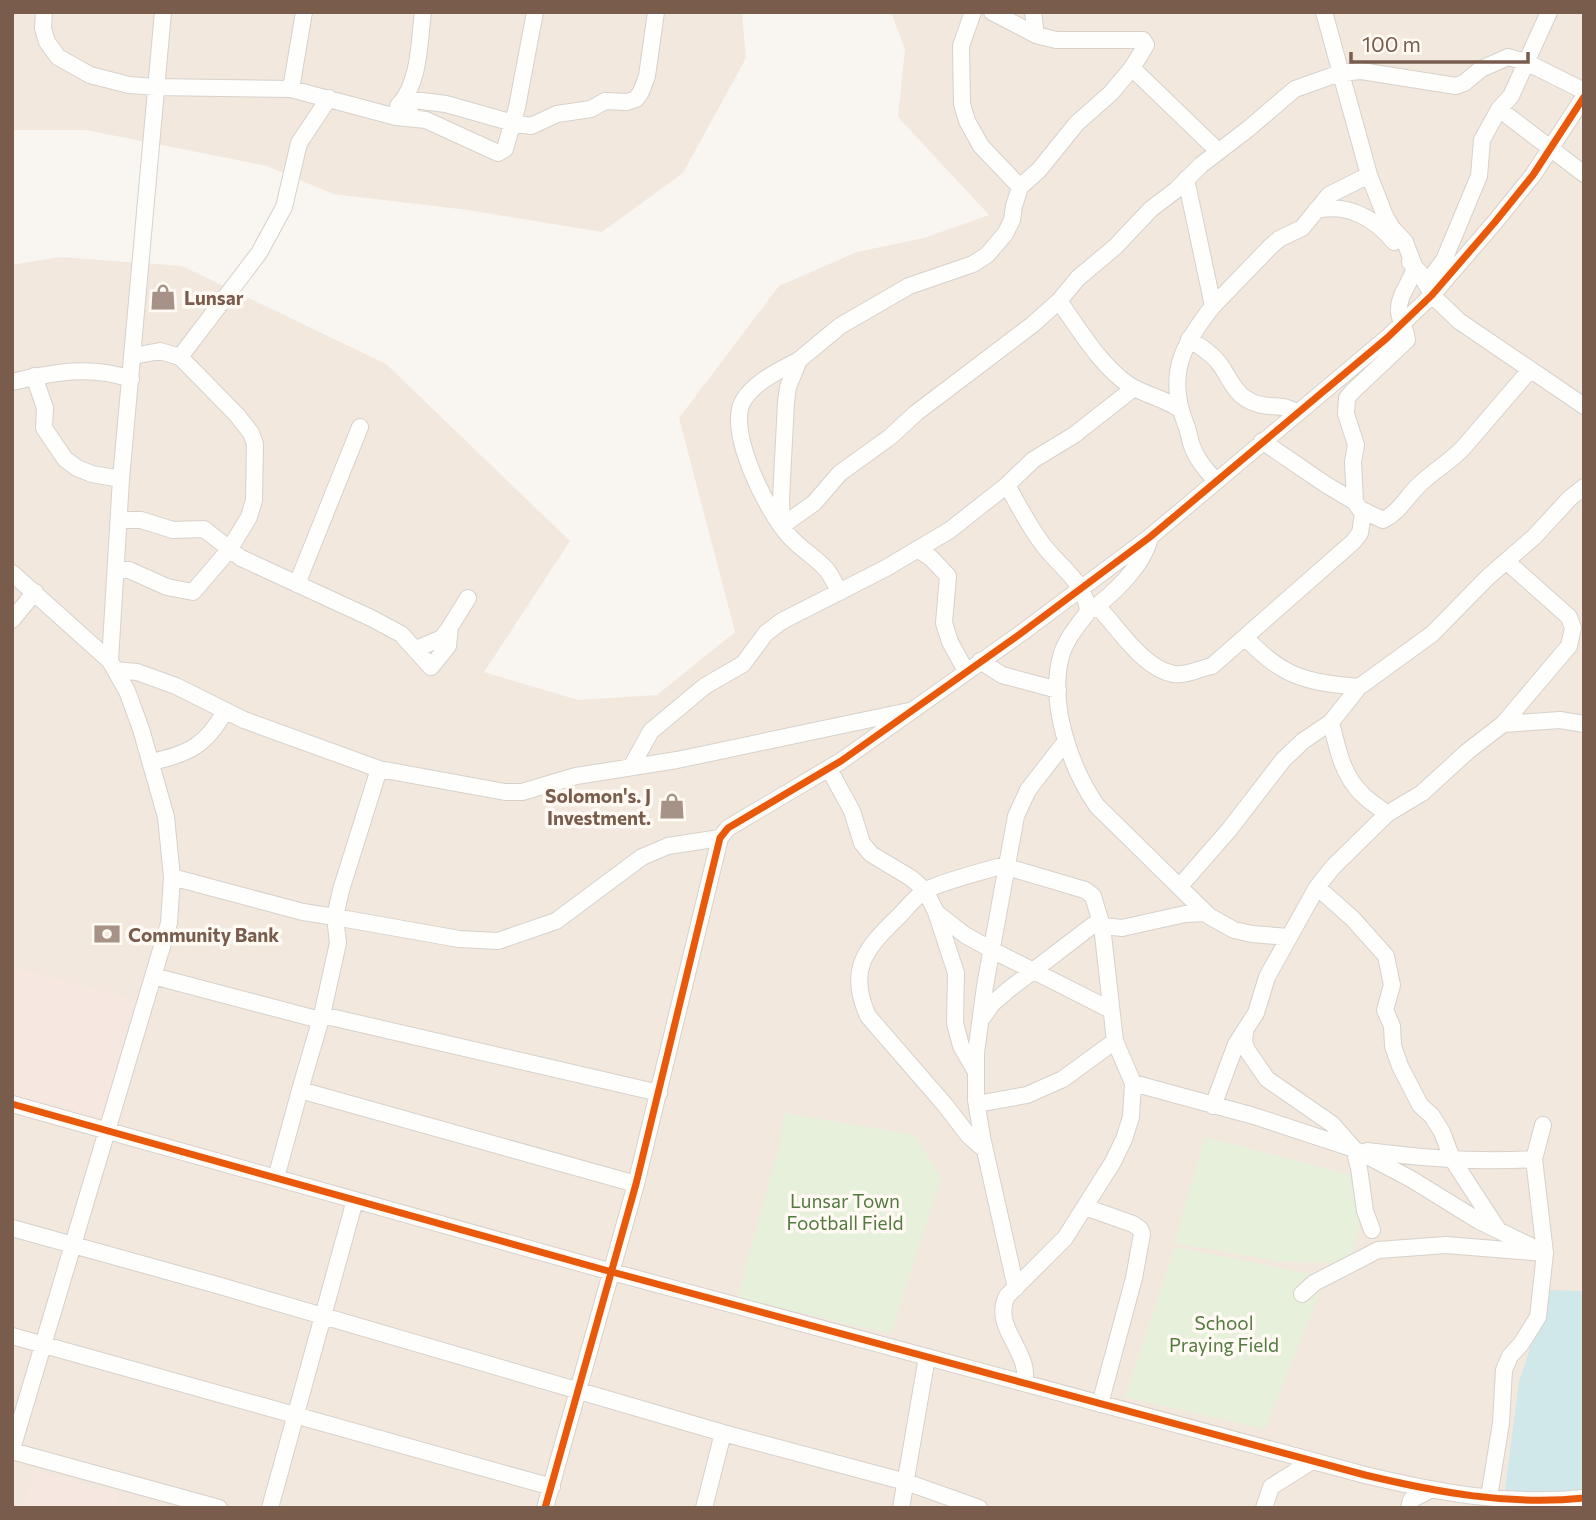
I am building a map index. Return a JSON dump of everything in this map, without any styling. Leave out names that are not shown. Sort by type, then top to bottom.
[{"type":"street","points":[[44,12],[43,28],[47,42],[58,57],[90,75],[156,88],[291,89],[437,125],[494,153],[505,149],[513,123],[535,12]]},
{"type":"street","points":[[113,666],[121,479],[163,12]]},
{"type":"street","points":[[291,89],[304,12]]},
{"type":"street","points":[[414,118],[407,109],[406,99],[414,78],[423,12]]},
{"type":"street","points":[[385,114],[406,99],[446,104],[531,126],[557,114],[591,109],[605,101],[627,102],[636,99],[647,76],[656,12]]},
{"type":"street","points":[[973,12],[961,46],[962,104],[967,121],[981,146],[1020,187]]},
{"type":"street","points":[[840,592],[827,571],[789,536],[754,477],[744,447],[738,413],[750,391],[799,360],[841,326],[888,297],[909,286],[973,264],[987,255],[1009,227],[1020,187],[1039,170],[1077,123],[1111,93],[1132,68],[1146,45],[1143,40],[1056,40],[1036,35],[992,12]]},
{"type":"street","points":[[1033,12],[1036,35]]},
{"type":"street","points":[[1007,485],[1044,547],[1090,602],[1146,659],[1173,674],[1212,666],[1360,533],[1353,475],[1356,445],[1346,414],[1347,398],[1407,340],[1399,315],[1399,302],[1415,268],[1405,242],[1385,216],[1369,175],[1324,12]]},
{"type":"street","points":[[1429,289],[1479,176],[1482,140],[1499,109],[1511,96],[1549,12]]},
{"type":"street","points":[[782,526],[814,503],[840,473],[992,357],[1059,301],[1078,278],[1115,247],[1151,209],[1295,89],[1340,74],[1361,71],[1456,86],[1464,83],[1480,69],[1508,57],[1527,62],[1584,91]]},
{"type":"street","points":[[1132,68],[1218,152]]},
{"type":"street","points":[[1289,937],[1234,930],[1206,913],[1097,806],[1090,797],[1061,723],[1058,690],[1062,653],[1090,602],[1150,537],[1403,323],[1429,289],[1495,222],[1532,175],[1584,97]]},
{"type":"street","points":[[180,357],[258,253],[284,207],[299,143],[329,98]]},
{"type":"street","points":[[1499,109],[1584,174]]},
{"type":"street","points":[[1216,481],[1199,461],[1178,408],[1176,386],[1183,352],[1189,339],[1213,306],[1270,247],[1279,239],[1302,229],[1329,195],[1369,175]]},
{"type":"street","points":[[1186,179],[1213,306]]},
{"type":"street","points":[[1317,210],[1339,208],[1370,220],[1385,231],[1429,289],[1460,321],[1584,406]]},
{"type":"street","points":[[1059,301],[1107,364],[1134,388],[1168,401],[1178,408]]},
{"type":"street","points":[[1189,339],[1203,347],[1218,362],[1238,393],[1245,398],[1261,407],[1285,406],[1296,413]]},
{"type":"street","points":[[117,569],[129,570],[167,587],[193,592],[229,550],[249,517],[254,499],[255,444],[251,433],[237,415],[180,357],[160,351],[133,356]]},
{"type":"street","points":[[782,526],[780,499],[786,402],[788,387],[799,360]]},
{"type":"street","points":[[12,382],[77,369],[112,372],[131,379]]},
{"type":"street","points":[[1262,441],[1383,520],[1395,514],[1420,484],[1452,460],[1530,370]]},
{"type":"street","points":[[34,376],[45,408],[44,428],[65,459],[92,474],[121,479]]},
{"type":"street","points":[[631,767],[652,731],[705,687],[743,664],[766,633],[782,621],[840,592],[950,530],[1007,485],[1033,460],[1074,435],[1134,388]]},
{"type":"street","points":[[297,584],[360,427]]},
{"type":"street","points":[[1180,886],[1229,830],[1283,760],[1303,741],[1331,722],[1359,687],[1432,634],[1584,487]]},
{"type":"street","points":[[119,520],[141,520],[173,530],[204,528],[229,550],[371,618],[401,634],[416,649],[442,638],[468,598]]},
{"type":"street","points":[[545,1508],[636,1184],[720,838],[742,818],[829,769],[916,710],[980,661],[1117,590],[1144,554],[1150,537]]},
{"type":"street","points":[[917,549],[931,558],[947,576],[944,623],[950,642],[966,671]]},
{"type":"street","points":[[1213,1106],[1236,1044],[1256,1013],[1267,977],[1317,887],[1333,867],[1387,814],[1422,793],[1468,751],[1503,724],[1569,646],[1573,628],[1569,617],[1506,561]]},
{"type":"street","points":[[12,573],[113,666],[127,691],[166,817],[172,877],[169,923],[12,1450],[219,1508]]},
{"type":"street","points":[[12,620],[35,592]]},
{"type":"street","points":[[1246,638],[1265,659],[1288,672],[1318,683],[1359,687]]},
{"type":"street","points":[[980,661],[1002,675],[1058,690]]},
{"type":"street","points":[[113,666],[176,686],[244,720],[379,769],[505,792],[522,792],[576,776],[677,760],[848,722],[916,710]]},
{"type":"street","points":[[150,762],[178,756],[199,744],[225,711]]},
{"type":"street","points":[[1503,724],[1560,720],[1584,724]]},
{"type":"street","points":[[1331,722],[1339,756],[1348,776],[1361,793],[1387,814]]},
{"type":"street","points":[[1016,1288],[977,1104],[976,1053],[1016,816],[1022,800],[1066,741]]},
{"type":"street","points":[[276,1178],[321,1017],[338,943],[335,916],[341,890],[379,769]]},
{"type":"street","points":[[829,769],[852,811],[862,843],[871,854],[911,878],[925,890],[936,912],[956,973],[955,1023],[961,1046],[976,1072]]},
{"type":"street","points":[[172,877],[303,912],[459,939],[498,940],[556,921],[642,858],[668,846],[720,838]]},
{"type":"street","points":[[985,1150],[868,1016],[862,1002],[860,969],[872,942],[925,890],[997,867],[1007,867],[1091,894],[1101,926],[1115,1041],[1133,1083],[1134,1098],[1124,1139],[1085,1207],[1065,1238],[1007,1296],[1003,1310],[1005,1325],[1026,1370],[1024,1383]]},
{"type":"street","points":[[1317,887],[1353,919],[1387,956],[1392,985],[1385,1010],[1392,1026],[1393,1046],[1410,1089],[1442,1132],[1452,1159],[1498,1230]]},
{"type":"street","points":[[936,912],[949,924],[992,950],[1111,1010]]},
{"type":"street","points":[[982,1020],[992,1004],[1093,925],[1122,928],[1185,914],[1206,913]]},
{"type":"street","points":[[153,976],[659,1093]]},
{"type":"street","points":[[1245,1032],[1244,1043],[1267,1079],[1332,1124],[1354,1149],[1365,1212],[1372,1230]]},
{"type":"street","points":[[977,1104],[1027,1095],[1063,1079],[1115,1041]]},
{"type":"street","points":[[1133,1083],[1254,1116],[1354,1149],[1498,1230],[1545,1253]]},
{"type":"street","points":[[300,1090],[636,1184]]},
{"type":"street","points":[[12,1104],[612,1272],[1312,1461],[1430,1490],[1529,1500],[1584,1498]]},
{"type":"street","points":[[1489,1497],[1501,1423],[1504,1370],[1510,1356],[1538,1317],[1545,1253],[1534,1159],[1544,1125]]},
{"type":"street","points":[[1354,1149],[1452,1159],[1534,1159]]},
{"type":"street","points":[[270,1508],[355,1200]]},
{"type":"street","points":[[1085,1207],[1133,1224],[1140,1228],[1142,1234],[1134,1278],[1100,1404]]},
{"type":"street","points":[[12,1228],[723,1433],[906,1482],[979,1508]]},
{"type":"street","points":[[1302,1294],[1314,1283],[1378,1250],[1413,1245],[1446,1245],[1545,1253]]},
{"type":"street","points":[[12,1336],[552,1487]]},
{"type":"street","points":[[901,1508],[927,1357]]},
{"type":"street","points":[[704,1508],[723,1433]]},
{"type":"street","points":[[1264,1508],[1271,1487],[1312,1461]]},
{"type":"street","points":[[1409,1508],[1411,1500],[1430,1490]]},
{"type":"shaded area","points":[[12,12],[742,12],[746,58],[683,173],[602,232],[468,210],[333,194],[267,166],[86,130],[12,130]]},
{"type":"shaded area","points":[[891,12],[1584,12],[1584,1508],[12,1508],[12,265],[60,257],[182,266],[386,364],[570,541],[484,672],[578,700],[657,695],[735,632],[679,418],[779,286],[857,252],[924,238],[989,215],[898,117],[905,49]]},
{"type":"shaded area","points":[[12,967],[145,1002],[108,1130],[12,1104]]},
{"type":"shaded area","points":[[33,1470],[118,1493],[114,1508],[24,1508]]},
{"type":"green space","name":"Lunsar Town Football Field","points":[[784,1113],[915,1135],[941,1178],[891,1334],[737,1298],[780,1143]]},
{"type":"green space","points":[[1205,1137],[1370,1180],[1350,1263],[1284,1262],[1174,1243]]},
{"type":"green space","name":"School Praying Field","points":[[1175,1247],[1326,1277],[1265,1429],[1125,1397]]},
{"type":"water","points":[[1549,1290],[1584,1291],[1584,1498],[1504,1498],[1519,1382]]},
{"type":"cycle path","points":[[545,1508],[636,1184],[720,838],[728,828],[841,761],[1020,634],[1150,537],[1387,338],[1432,295],[1495,222],[1533,175],[1584,97]]},
{"type":"cycle path","points":[[12,1104],[612,1272],[1365,1475],[1419,1487],[1501,1499],[1584,1498]]},
{"type":"place","name":"Lunsar","points":[[163,297]]},
{"type":"place","name":"Solomon's. J Investment.","points":[[672,806]]},
{"type":"place","name":"Community Bank","points":[[107,934]]}]
